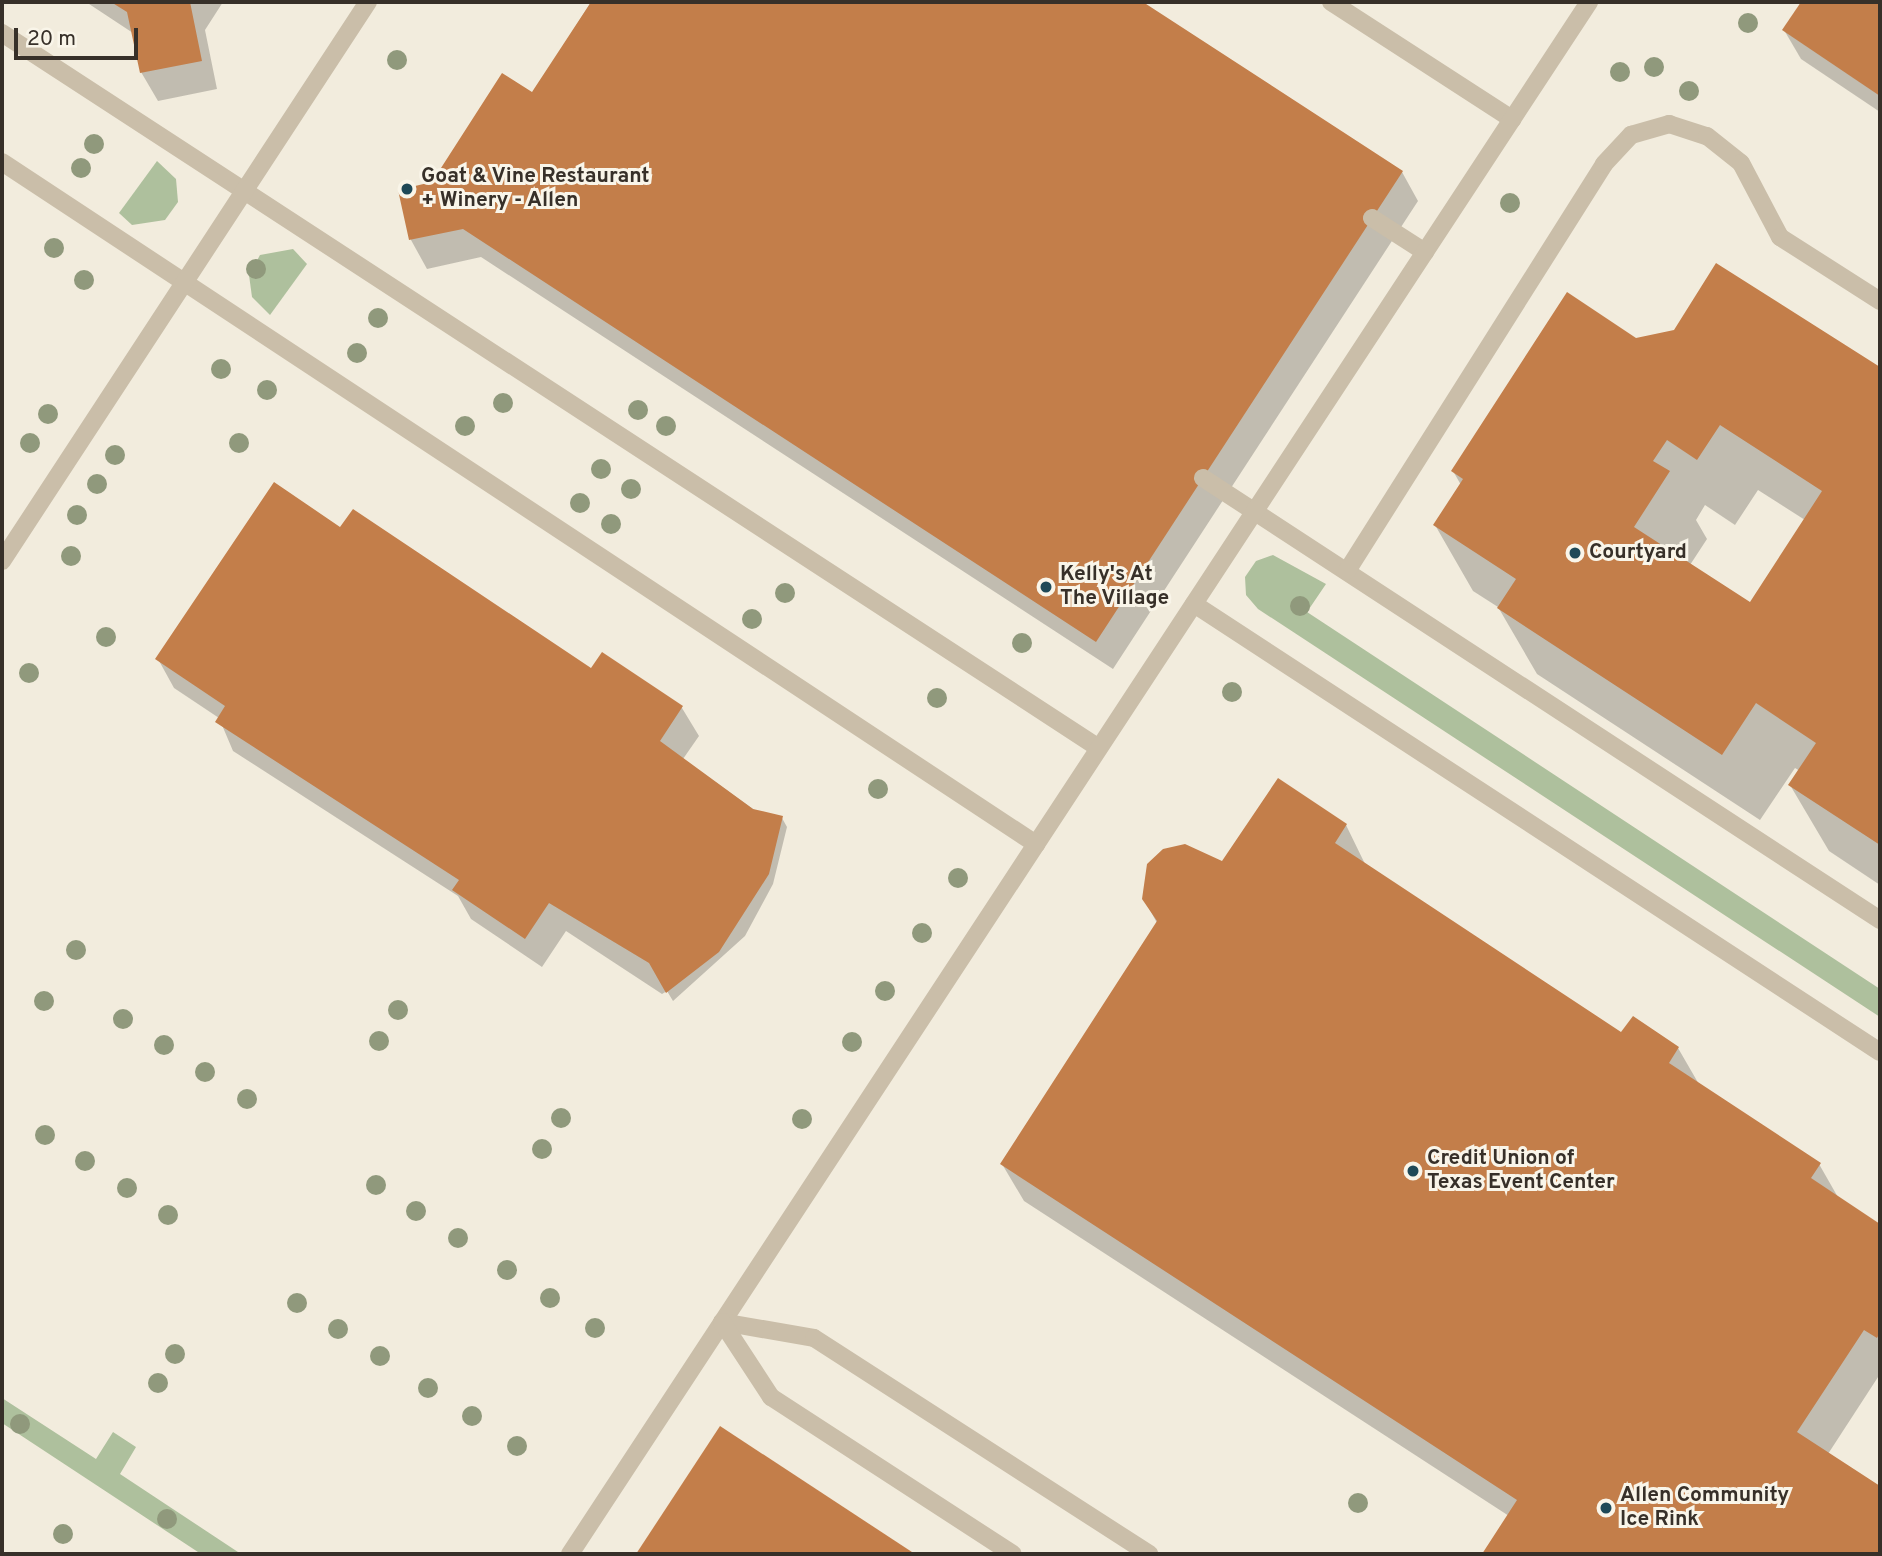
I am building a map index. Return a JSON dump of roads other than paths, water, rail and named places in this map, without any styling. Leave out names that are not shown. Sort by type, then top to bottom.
[{"type":"street","points":[[2,561],[368,2]]},
{"type":"street","points":[[1331,2],[1512,119]]},
{"type":"street","points":[[570,1554],[1589,2]]},
{"type":"street","points":[[2,33],[1099,748]]},
{"type":"street","points":[[1347,571],[1604,164],[1631,135],[1669,124],[1707,136],[1741,163],[1780,237],[1880,301]]},
{"type":"street","points":[[2,162],[1036,844]]},
{"type":"street","points":[[1372,218],[1425,252]]},
{"type":"street","points":[[1203,478],[1880,920]]},
{"type":"street","points":[[1194,604],[1880,1052]]},
{"type":"street","points":[[722,1322],[771,1397],[1013,1554]]},
{"type":"street","points":[[722,1322],[814,1338],[1149,1554]]},
{"type":"place","name":"Goat & Vine Restaurant + Winery - Allen","points":[[407,189]]},
{"type":"place","name":"Courtyard","points":[[1575,553]]},
{"type":"place","name":"Kelly's At The Village","points":[[1046,587]]},
{"type":"place","name":"Credit Union of Texas Event Center","points":[[1413,1171]]},
{"type":"place","name":"Allen Community Ice Rink","points":[[1606,1508]]}]
